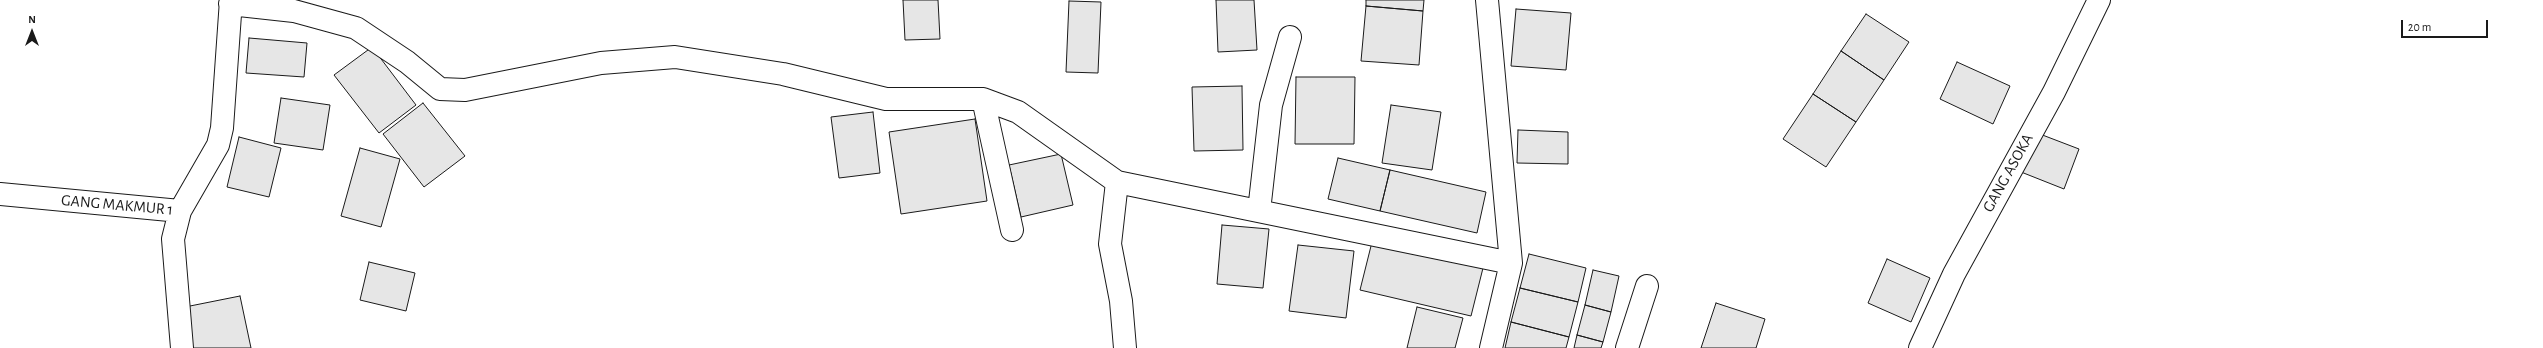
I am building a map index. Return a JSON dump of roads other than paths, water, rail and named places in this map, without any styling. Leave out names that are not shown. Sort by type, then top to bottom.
[{"type":"street","points":[[1487,0],[1511,263],[1491,348]]},
{"type":"street","name":"GANG ASOKA","points":[[1920,348],[1954,274],[2054,92],[2099,0]]},
{"type":"street","points":[[231,2],[294,10],[356,28],[407,62],[440,89],[465,90],[601,63],[676,57],[783,74],[886,99],[983,99],[1018,112],[1117,182],[1511,263]]},
{"type":"street","name":"GANG MAKMUR 1","points":[[0,194],[180,211],[218,145],[222,128],[231,2]]},
{"type":"street","points":[[1259,211],[1271,105],[1290,37]]},
{"type":"street","points":[[983,99],[1012,230]]},
{"type":"street","points":[[1117,182],[1110,244],[1121,301],[1125,348]]},
{"type":"street","points":[[180,211],[173,239],[182,348]]},
{"type":"street","points":[[1627,348],[1647,286]]}]
